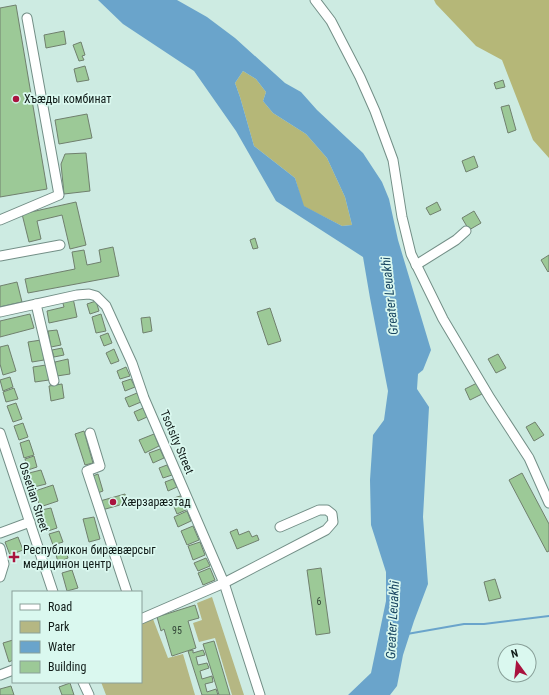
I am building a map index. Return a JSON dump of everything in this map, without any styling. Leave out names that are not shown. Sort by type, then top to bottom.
[{"type":"street","points":[[315,0],[331,21],[360,77],[375,111],[393,160],[402,217],[411,254],[416,265],[443,319],[529,458],[549,502]]},
{"type":"street","points":[[0,220],[59,195],[28,18]]},
{"type":"street","points":[[416,265],[456,240],[466,231]]},
{"type":"street","points":[[0,256],[60,246]]},
{"type":"street","name":"Tsotsity Street","points":[[0,312],[77,294],[96,296],[106,306],[132,363],[144,398],[224,583],[260,695]]},
{"type":"street","points":[[36,304],[54,381]]},
{"type":"street","name":"Ossetian Street","points":[[0,433],[53,591]]},
{"type":"street","points":[[90,433],[100,466],[87,471],[127,591]]},
{"type":"street","points":[[142,619],[224,583],[326,530],[332,522],[332,514],[327,510],[319,510],[280,527]]},
{"type":"street","points":[[0,532],[30,522]]},
{"type":"street","points":[[0,548],[4,564],[0,577]]},
{"type":"street","points":[[0,675],[12,670]]},
{"type":"street","points":[[83,683],[89,695]]},
{"type":"green space","points":[[434,0],[549,0],[549,158],[533,140],[502,60],[476,46],[436,4]]},
{"type":"green space","points":[[243,71],[256,79],[266,92],[263,101],[273,113],[306,134],[327,158],[345,197],[352,225],[342,226],[303,206],[295,178],[254,146],[235,83]]},
{"type":"green space","points":[[212,597],[244,695],[232,695],[215,638],[199,642],[193,623],[202,620],[197,603]]},
{"type":"green space","points":[[153,619],[168,658],[183,654],[195,695],[106,695],[101,683],[142,683],[142,624]]},
{"type":"water","name":"Greater Leuakhi","points":[[98,0],[177,0],[207,17],[235,38],[285,83],[301,92],[317,110],[363,153],[382,182],[389,199],[398,240],[431,350],[423,370],[418,374],[417,389],[429,407],[423,517],[428,584],[403,655],[397,686],[390,695],[348,695],[371,673],[386,601],[386,572],[371,525],[370,480],[373,435],[384,420],[388,391],[363,257],[276,201],[236,131],[194,71],[123,24]],"holes":[[[243,71],[256,79],[266,92],[263,101],[273,113],[306,134],[327,158],[345,197],[352,225],[342,226],[304,206],[295,178],[254,146],[235,83]]]},
{"type":"building","name":"Хъæды комбинат","points":[[16,5],[47,189],[0,197],[0,8]]},
{"type":"building","points":[[64,31],[66,44],[46,48],[44,35]]},
{"type":"building","points":[[81,42],[85,55],[82,56],[84,60],[79,61],[73,45]]},
{"type":"building","points":[[85,66],[89,80],[77,82],[74,69]]},
{"type":"building","points":[[503,80],[505,87],[496,89],[494,83]]},
{"type":"building","points":[[509,105],[516,130],[508,133],[501,107]]},
{"type":"building","points":[[87,114],[92,138],[59,144],[55,120]]},
{"type":"building","points":[[86,153],[90,191],[64,194],[61,164],[65,154]]},
{"type":"building","points":[[474,156],[478,167],[466,172],[462,161]]},
{"type":"building","points":[[76,202],[86,245],[70,249],[62,215],[37,221],[41,239],[29,242],[22,214]]},
{"type":"building","points":[[437,202],[441,210],[430,215],[426,208]]},
{"type":"building","points":[[474,211],[481,223],[469,230],[462,218]]},
{"type":"building","points":[[255,238],[258,248],[253,249],[250,240]]},
{"type":"building","points":[[113,247],[119,276],[28,293],[25,279],[75,269],[72,252],[84,250],[87,265],[101,262],[99,250]]},
{"type":"building","points":[[549,255],[549,271],[548,272],[541,260]]},
{"type":"building","points":[[17,282],[22,302],[0,307],[0,286]]},
{"type":"building","points":[[73,298],[77,317],[49,323],[47,311],[64,307],[62,300]]},
{"type":"building","points":[[96,301],[99,311],[90,314],[87,304]]},
{"type":"building","points":[[270,308],[281,341],[268,345],[257,312]]},
{"type":"building","points":[[30,314],[34,328],[0,337],[0,321]]},
{"type":"building","points":[[101,314],[106,331],[96,333],[92,317]]},
{"type":"building","points":[[150,317],[152,331],[143,333],[141,318]]},
{"type":"building","points":[[57,330],[61,345],[51,347],[48,331]]},
{"type":"building","points":[[108,333],[112,343],[104,346],[100,336]]},
{"type":"building","points":[[41,340],[44,360],[32,362],[28,342]]},
{"type":"building","points":[[8,345],[16,371],[3,375],[0,364],[0,347]]},
{"type":"building","points":[[62,348],[64,355],[54,357],[52,350]]},
{"type":"building","points":[[114,349],[119,361],[111,364],[106,353]]},
{"type":"building","points":[[498,354],[506,368],[496,373],[488,359]]},
{"type":"building","points":[[68,359],[70,374],[57,376],[55,362]]},
{"type":"building","points":[[46,365],[49,380],[35,382],[33,367]]},
{"type":"building","points":[[126,367],[130,376],[120,379],[117,371]]},
{"type":"building","points":[[10,377],[13,387],[3,391],[0,380]]},
{"type":"building","points":[[131,379],[135,387],[125,391],[122,382]]},
{"type":"building","points":[[477,383],[482,394],[470,400],[465,389]]},
{"type":"building","points":[[62,384],[64,398],[51,401],[49,386]]},
{"type":"building","points":[[14,388],[18,399],[6,402],[3,392]]},
{"type":"building","points":[[137,393],[141,402],[129,407],[125,398]]},
{"type":"building","points":[[16,403],[22,419],[13,422],[7,406]]},
{"type":"building","points":[[143,408],[147,417],[138,421],[134,412]]},
{"type":"building","points":[[535,422],[544,435],[534,441],[526,427]]},
{"type":"building","points":[[23,423],[28,437],[19,440],[14,426]]},
{"type":"building","points":[[84,431],[93,463],[85,465],[75,434]]},
{"type":"building","points":[[154,434],[159,446],[145,453],[139,440]]},
{"type":"building","points":[[29,440],[34,455],[24,458],[20,443]]},
{"type":"building","points":[[160,449],[164,458],[153,463],[149,453]]},
{"type":"building","points":[[34,456],[37,467],[28,470],[25,459]]},
{"type":"building","points":[[167,465],[172,475],[163,478],[159,468]]},
{"type":"building","points":[[41,470],[46,484],[34,487],[29,473]]},
{"type":"building","points":[[522,473],[549,524],[549,551],[547,552],[509,480]]},
{"type":"building","points":[[98,474],[103,491],[95,494],[90,477]]},
{"type":"building","points":[[173,479],[177,487],[168,491],[165,482]]},
{"type":"building","points":[[53,485],[58,501],[40,507],[35,491]]},
{"type":"building","name":"Хæрзарæзтад","points":[[125,494],[127,503],[102,510],[100,501]]},
{"type":"building","points":[[180,496],[186,510],[177,514],[171,499]]},
{"type":"building","points":[[51,508],[57,528],[48,531],[41,510]]},
{"type":"building","points":[[187,511],[191,521],[178,527],[174,517]]},
{"type":"building","points":[[94,517],[100,539],[89,542],[83,519]]},
{"type":"building","points":[[193,526],[199,540],[187,545],[181,531]]},
{"type":"building","points":[[237,529],[239,535],[249,531],[252,537],[257,535],[259,540],[237,549],[230,532]]},
{"type":"building","points":[[59,531],[63,542],[53,545],[49,534]]},
{"type":"building","points":[[18,537],[23,550],[10,555],[5,542]]},
{"type":"building","points":[[200,542],[205,555],[193,560],[188,546]]},
{"type":"building","points":[[65,548],[68,558],[58,562],[55,551]]},
{"type":"building","points":[[206,558],[210,566],[198,571],[194,563]]},
{"type":"building","points":[[210,568],[215,580],[203,585],[198,573]]},
{"type":"building","points":[[321,568],[330,633],[316,635],[307,570]]},
{"type":"building","points":[[72,570],[78,588],[67,591],[62,573]]},
{"type":"building","points":[[495,579],[501,598],[489,601],[484,582]]},
{"type":"building","points":[[195,605],[199,618],[188,621],[196,648],[172,656],[164,629],[161,631],[157,617]]},
{"type":"building","points":[[12,640],[12,660],[9,662],[3,643]]},
{"type":"building","points":[[214,641],[230,695],[219,695],[203,644]]},
{"type":"building","points":[[193,650],[193,653],[203,650],[205,655],[196,657],[198,665],[207,663],[209,668],[200,671],[202,679],[212,676],[213,682],[205,684],[207,692],[216,689],[218,695],[202,695],[188,651]]},
{"type":"building","points":[[70,683],[74,695],[62,695],[59,687]]},
{"type":"building","points":[[11,686],[14,695],[0,695],[0,689]]},
{"type":"waterway","points":[[407,634],[464,624],[484,624],[549,616]]},
{"type":"place","name":"Хъæды комбинат","points":[[16,99]]},
{"type":"place","name":"Хæрзарæзтад","points":[[113,502]]},
{"type":"place","name":"Республикон бирæвæрсыг медицинон центр","points":[[14,557]]}]
